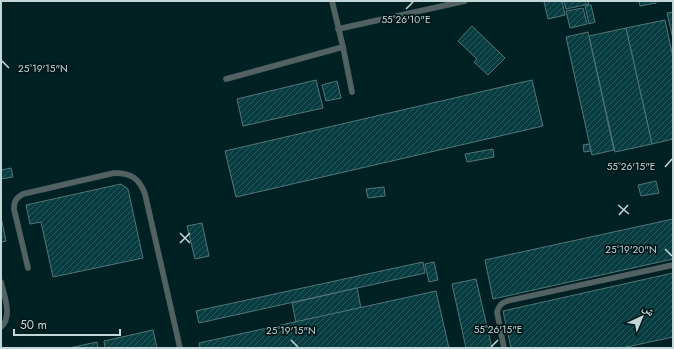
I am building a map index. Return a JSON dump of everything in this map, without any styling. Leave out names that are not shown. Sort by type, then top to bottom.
[{"type":"lane","points":[[332,1],[352,92]]},
{"type":"lane","points":[[338,29],[465,1]]},
{"type":"lane","points":[[226,79],[343,47]]},
{"type":"lane","points":[[28,268],[14,208],[14,202],[18,197],[23,194],[114,173],[130,175],[142,186],[145,194],[180,348]]},
{"type":"lane","points":[[504,348],[497,312],[498,307],[506,301],[673,265]]},
{"type":"lane","points":[[1,282],[8,312],[7,319],[1,327]]},
{"type":"building","points":[[562,1],[565,15],[548,19],[544,2]]},
{"type":"building","points":[[564,1],[588,1],[589,4],[566,9]]},
{"type":"building","points":[[639,1],[656,1],[656,3],[640,6]]},
{"type":"building","points":[[591,5],[595,22],[589,24],[585,6]]},
{"type":"building","points":[[583,8],[587,24],[570,28],[566,11]]},
{"type":"building","points":[[673,12],[673,39],[667,13]]},
{"type":"building","points":[[665,20],[673,57],[673,139],[652,144],[626,28]]},
{"type":"building","points":[[472,26],[505,58],[488,75],[474,62],[477,59],[458,41]]},
{"type":"building","points":[[626,28],[652,144],[615,152],[589,36]]},
{"type":"building","points":[[588,32],[614,150],[592,155],[566,37]]},
{"type":"building","points":[[316,80],[323,108],[243,126],[237,99]]},
{"type":"building","points":[[532,80],[543,126],[236,197],[225,151]]},
{"type":"building","points":[[337,81],[341,98],[326,101],[322,85]]},
{"type":"building","points":[[589,144],[591,151],[584,152],[583,145]]},
{"type":"building","points":[[493,149],[494,157],[467,162],[465,154]]},
{"type":"building","points":[[11,168],[13,177],[1,179],[1,170]]},
{"type":"building","points":[[656,181],[659,193],[641,196],[638,185]]},
{"type":"building","points":[[121,184],[128,189],[143,258],[53,277],[41,222],[30,224],[26,205]]},
{"type":"building","points":[[384,187],[385,196],[368,198],[366,189]]},
{"type":"building","points":[[1,217],[6,241],[1,242]]},
{"type":"building","points":[[673,219],[673,259],[493,299],[485,260]]},
{"type":"building","points":[[202,223],[209,256],[195,259],[187,226]]},
{"type":"building","points":[[423,262],[425,273],[199,323],[196,311]]},
{"type":"building","points":[[434,262],[438,280],[429,282],[425,264]]},
{"type":"building","points":[[673,273],[673,337],[622,348],[511,348],[503,311]]},
{"type":"building","points":[[476,279],[492,348],[466,348],[452,284]]},
{"type":"building","points":[[357,288],[361,308],[296,322],[292,303]]},
{"type":"building","points":[[436,291],[449,348],[200,348],[199,343]]},
{"type":"building","points":[[153,330],[157,348],[105,348],[104,341]]},
{"type":"building","points":[[97,342],[98,348],[69,348]]}]
